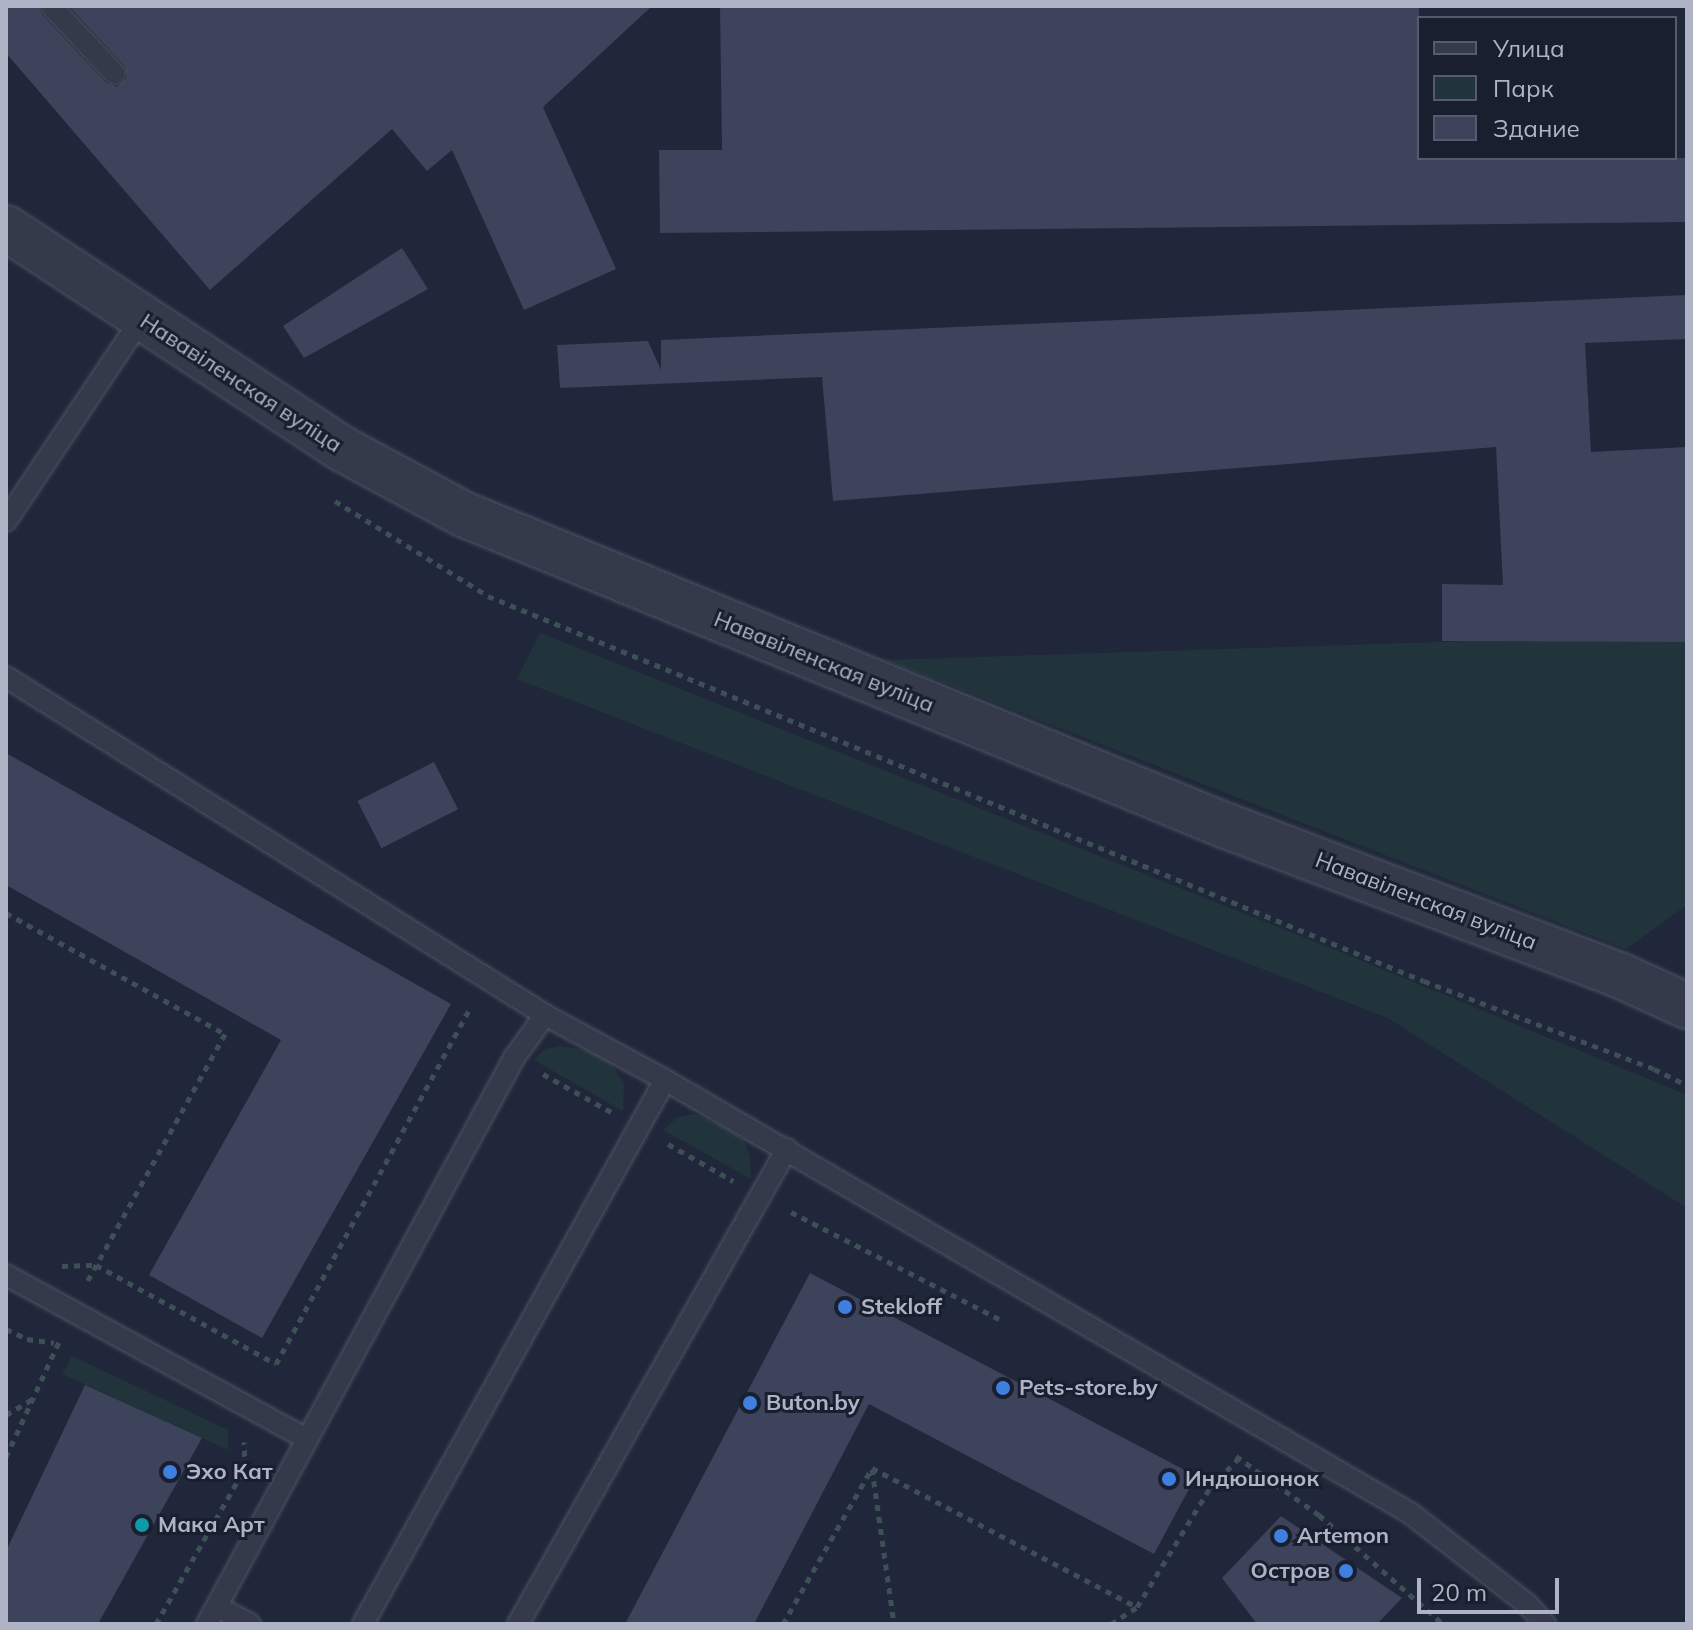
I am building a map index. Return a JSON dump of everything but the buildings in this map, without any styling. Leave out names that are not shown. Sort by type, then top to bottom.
[{"type":"street","name":"Нававіленская вуліца","points":[[6,228],[341,448],[463,514],[1224,825],[1619,975],[1687,1006]]},
{"type":"lane","points":[[51,6],[115,74]]},
{"type":"lane","points":[[6,521],[142,318]]},
{"type":"lane","points":[[6,677],[545,1015],[787,1149],[1410,1513],[1527,1604],[1545,1624]]},
{"type":"lane","points":[[250,1624],[212,1615],[305,1438],[514,1058],[545,1015]]},
{"type":"lane","points":[[363,1624],[665,1080]]},
{"type":"lane","points":[[518,1624],[787,1149]]},
{"type":"lane","points":[[6,1275],[305,1438]]},
{"type":"path","points":[[327,496],[393,540],[488,596],[1424,981],[1654,1069],[1687,1085]]},
{"type":"path","points":[[6,913],[225,1034],[72,1309],[6,1457]]},
{"type":"path","points":[[57,1266],[96,1265],[276,1364],[474,1000],[514,1058],[760,1196],[1007,1322]]},
{"type":"path","points":[[6,1329],[27,1339],[59,1343],[72,1350]]},
{"type":"path","points":[[6,1415],[35,1397]]},
{"type":"path","points":[[156,1624],[245,1468],[243,1434]]},
{"type":"path","points":[[1230,1449],[1319,1515],[1443,1624]]},
{"type":"path","points":[[1111,1624],[1137,1607],[1210,1488],[1239,1458]]},
{"type":"path","points":[[872,1468],[1137,1607]]},
{"type":"path","points":[[783,1624],[872,1468]]},
{"type":"path","points":[[872,1468],[894,1624]]},
{"type":"green space","points":[[540,633],[1348,955],[1687,1095],[1687,1208],[1388,1018],[517,679]]},
{"type":"green space","points":[[1687,634],[1687,905],[1626,949],[885,660]]},
{"type":"green space","points":[[561,1046],[590,1051],[610,1062],[624,1084],[623,1111],[534,1060],[545,1049]]},
{"type":"green space","points":[[694,1114],[730,1130],[743,1140],[750,1156],[751,1179],[663,1130],[678,1117]]},
{"type":"green space","points":[[72,1356],[228,1430],[228,1450],[62,1374]]},
{"type":"place","name":"Stekloff","points":[[845,1307]]},
{"type":"place","name":"Pets-store.by","points":[[1003,1388]]},
{"type":"place","name":"Buton.by","points":[[750,1403]]},
{"type":"place","name":"Эхо Кат","points":[[170,1472]]},
{"type":"place","name":"Индюшонок","points":[[1169,1479]]},
{"type":"place","name":"Мака Арт","points":[[142,1525]]},
{"type":"place","name":"Artemon","points":[[1281,1536]]},
{"type":"place","name":"Остров","points":[[1346,1571]]}]
